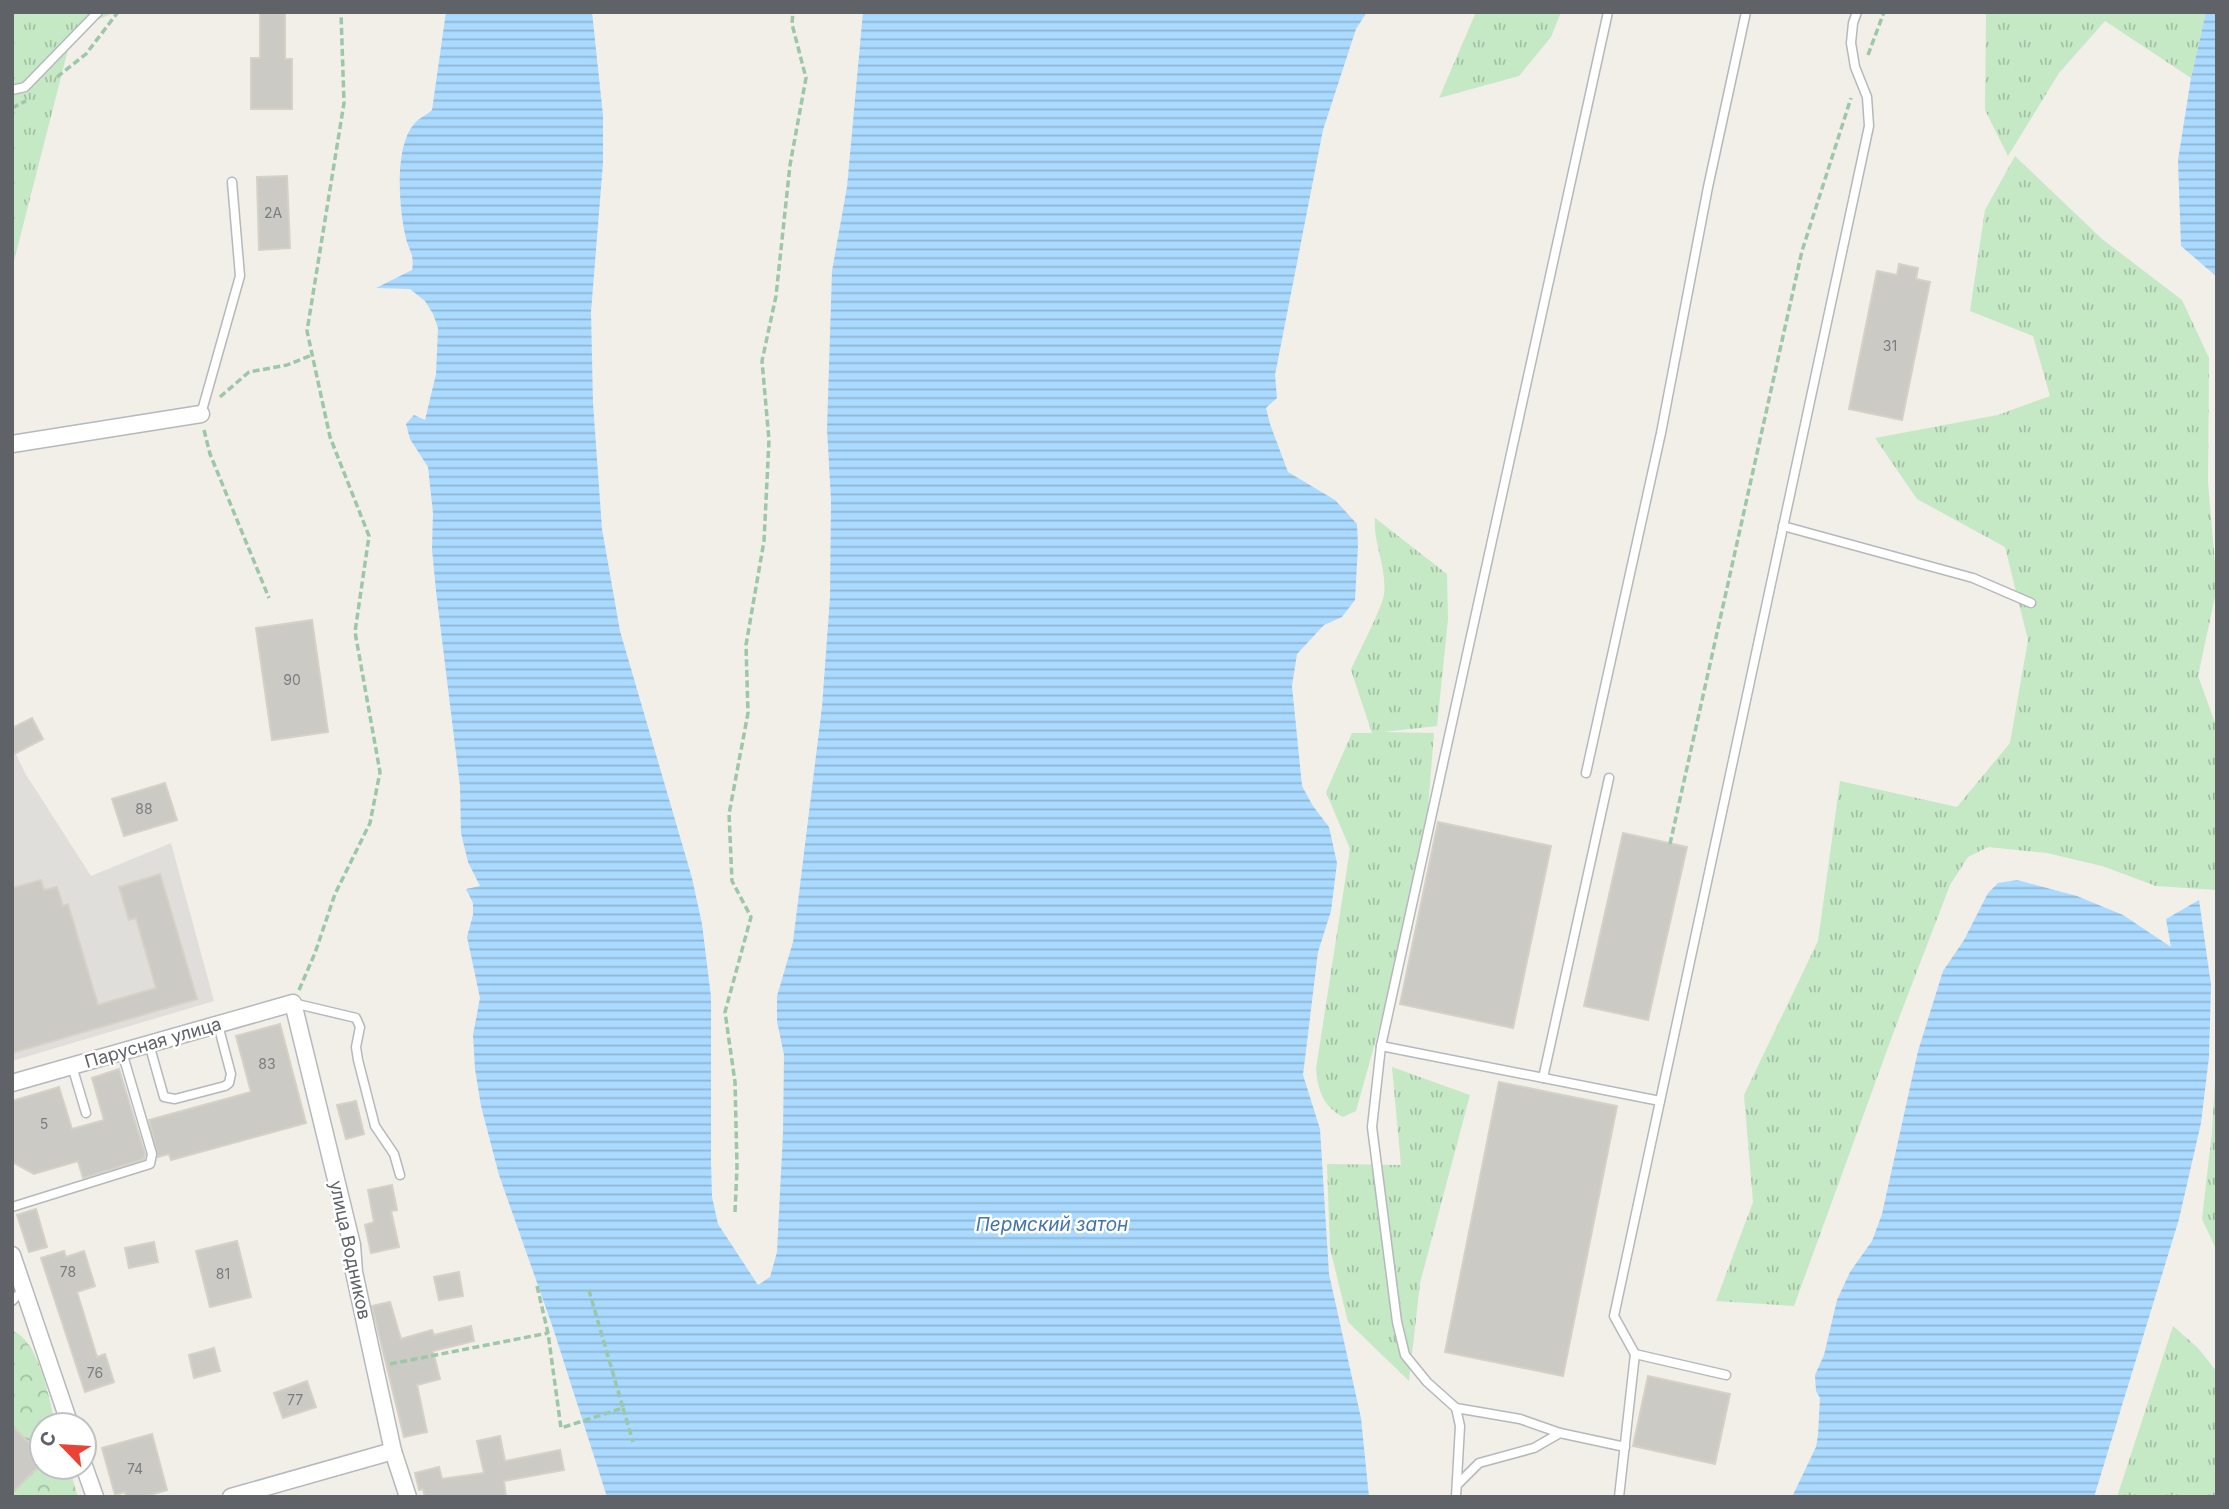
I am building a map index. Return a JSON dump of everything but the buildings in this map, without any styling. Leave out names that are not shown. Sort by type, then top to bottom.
[{"type":"street","points":[[12,443],[201,414]]},
{"type":"street","name":"Парусная улица","points":[[12,1083],[293,1003]]},
{"type":"street","name":"улица Водников","points":[[293,1003],[352,1245],[354,1272],[393,1451],[408,1497]]},
{"type":"street","points":[[12,1255],[17,1296],[64,1411]]},
{"type":"street","points":[[230,1497],[393,1451]]},
{"type":"lane","points":[[12,90],[25,86],[98,12]]},
{"type":"lane","points":[[1608,12],[1381,1046],[1372,1127],[1397,1322],[1405,1354],[1427,1382],[1456,1408],[1520,1419],[1560,1433],[1625,1447]]},
{"type":"lane","points":[[1586,773],[1661,433],[1708,187],[1746,12]]},
{"type":"lane","points":[[1849,12],[1853,23]]},
{"type":"lane","points":[[1619,1497],[1635,1354],[1614,1316],[1868,126],[1867,97],[1854,67],[1851,43],[1857,12]]},
{"type":"lane","points":[[201,414],[240,276],[232,182]]},
{"type":"lane","points":[[1783,526],[1973,578],[2031,603]]},
{"type":"lane","points":[[1543,1078],[1609,778]]},
{"type":"lane","points":[[293,1003],[356,1018],[360,1027],[356,1047],[358,1060],[375,1126],[394,1154],[400,1175]]},
{"type":"lane","points":[[149,1044],[161,1092],[169,1100],[225,1086],[229,1083],[231,1074],[218,1025]]},
{"type":"lane","points":[[1381,1046],[1660,1101]]},
{"type":"lane","points":[[12,1207],[150,1164],[152,1154],[122,1052]]},
{"type":"lane","points":[[72,1066],[86,1113]]},
{"type":"lane","points":[[1635,1354],[1726,1375]]},
{"type":"lane","points":[[1456,1408],[1460,1426],[1456,1497]]},
{"type":"lane","points":[[1458,1484],[1479,1463],[1534,1448],[1560,1433]]},
{"type":"path","points":[[293,1003],[315,953],[335,894],[370,823],[380,772],[355,632],[369,536],[330,437],[307,331],[344,103],[341,12]]},
{"type":"path","points":[[735,1212],[735,1082],[725,1012],[751,917],[732,881],[729,814],[748,713],[746,645],[764,541],[769,440],[762,361],[776,296],[790,165],[806,78],[792,24],[793,12]]},
{"type":"path","points":[[1670,844],[1802,251],[1859,78],[1884,12]]},
{"type":"path","points":[[269,598],[210,454],[201,414],[249,372],[287,365],[312,355]]},
{"type":"path","points":[[537,1286],[548,1333],[561,1428],[623,1408]]},
{"type":"path","points":[[588,1287],[633,1442]]},
{"type":"path","points":[[375,1367],[548,1333]]},
{"type":"shaded area","points":[[12,746],[25,773],[91,876],[171,843],[214,1001],[12,1061]]},
{"type":"green space","points":[[12,12],[116,12],[73,30],[12,269]]},
{"type":"green space","points":[[1476,12],[1561,12],[1551,37],[1519,76],[1439,98]]},
{"type":"green space","points":[[1986,12],[2206,12],[2191,78],[2105,21],[2059,73],[2008,156],[1985,110]]},
{"type":"green space","points":[[2015,156],[2102,239],[2182,300],[2209,358],[2208,482],[2217,587],[2198,676],[2217,728],[2217,890],[2156,886],[2102,866],[2047,853],[1988,847],[1968,857],[1950,885],[1794,1306],[1716,1301],[1753,1202],[1744,1095],[1818,941],[1840,781],[1957,807],[2010,743],[2028,640],[2005,547],[1917,499],[1875,438],[1998,415],[2050,396],[2033,336],[1970,311],[1985,210]]},
{"type":"green space","points":[[1375,518],[1447,574],[1448,619],[1437,726],[1383,732],[1434,733],[1423,871],[1356,1111],[1343,1117],[1326,1103],[1318,1084],[1316,1069],[1350,849],[1326,792],[1352,733],[1372,733],[1351,670],[1375,620],[1384,594],[1384,574]]},
{"type":"green space","points":[[2217,1044],[2217,1251],[2202,1219],[2212,1132]]},
{"type":"green space","points":[[1392,1067],[1470,1095],[1420,1283],[1409,1381],[1348,1322],[1330,1248],[1327,1164],[1401,1165]]},
{"type":"green space","points":[[2173,1326],[2198,1348],[2217,1372],[2217,1497],[2117,1497]]},
{"type":"green space","points":[[12,1330],[22,1336],[36,1358],[52,1411],[28,1411],[28,1442],[12,1426]]},
{"type":"green space","points":[[28,1477],[28,1481],[73,1481],[78,1497],[12,1497],[12,1493]]},
{"type":"water","name":"Пермский затон","points":[[446,12],[592,12],[603,115],[603,163],[591,312],[593,403],[602,529],[620,631],[692,878],[702,924],[711,997],[712,1197],[718,1224],[758,1285],[770,1277],[777,1252],[784,1055],[777,1021],[777,996],[793,942],[822,707],[830,597],[831,500],[827,429],[832,271],[847,187],[863,12],[1367,12],[1356,29],[1323,130],[1275,375],[1277,398],[1266,408],[1288,472],[1335,500],[1357,524],[1355,600],[1342,617],[1324,625],[1297,654],[1292,686],[1302,786],[1329,827],[1337,863],[1331,911],[1318,952],[1303,1075],[1320,1129],[1329,1274],[1361,1418],[1369,1497],[607,1497],[553,1328],[499,1175],[481,1106],[475,1069],[473,1035],[480,998],[467,937],[473,903],[466,889],[480,886],[468,862],[461,833],[460,786],[432,549],[433,513],[428,467],[410,439],[406,424],[414,415],[425,420],[436,374],[438,328],[425,301],[410,289],[376,288],[412,270],[412,256],[401,208],[401,161],[408,133],[417,121],[432,110]]},
{"type":"water","points":[[2206,12],[2217,12],[2217,277],[2181,246],[2178,160],[2191,78]]},
{"type":"water","points":[[2017,880],[2077,896],[2123,915],[2171,947],[2166,919],[2199,900],[2211,985],[2209,1057],[2201,1123],[2179,1219],[2094,1497],[1792,1497],[1816,1447],[1820,1398],[1816,1391],[1815,1375],[1824,1355],[1837,1300],[1850,1272],[1872,1241],[1882,1214],[1918,1051],[1943,971],[1964,940],[1988,893],[1998,883]]}]
